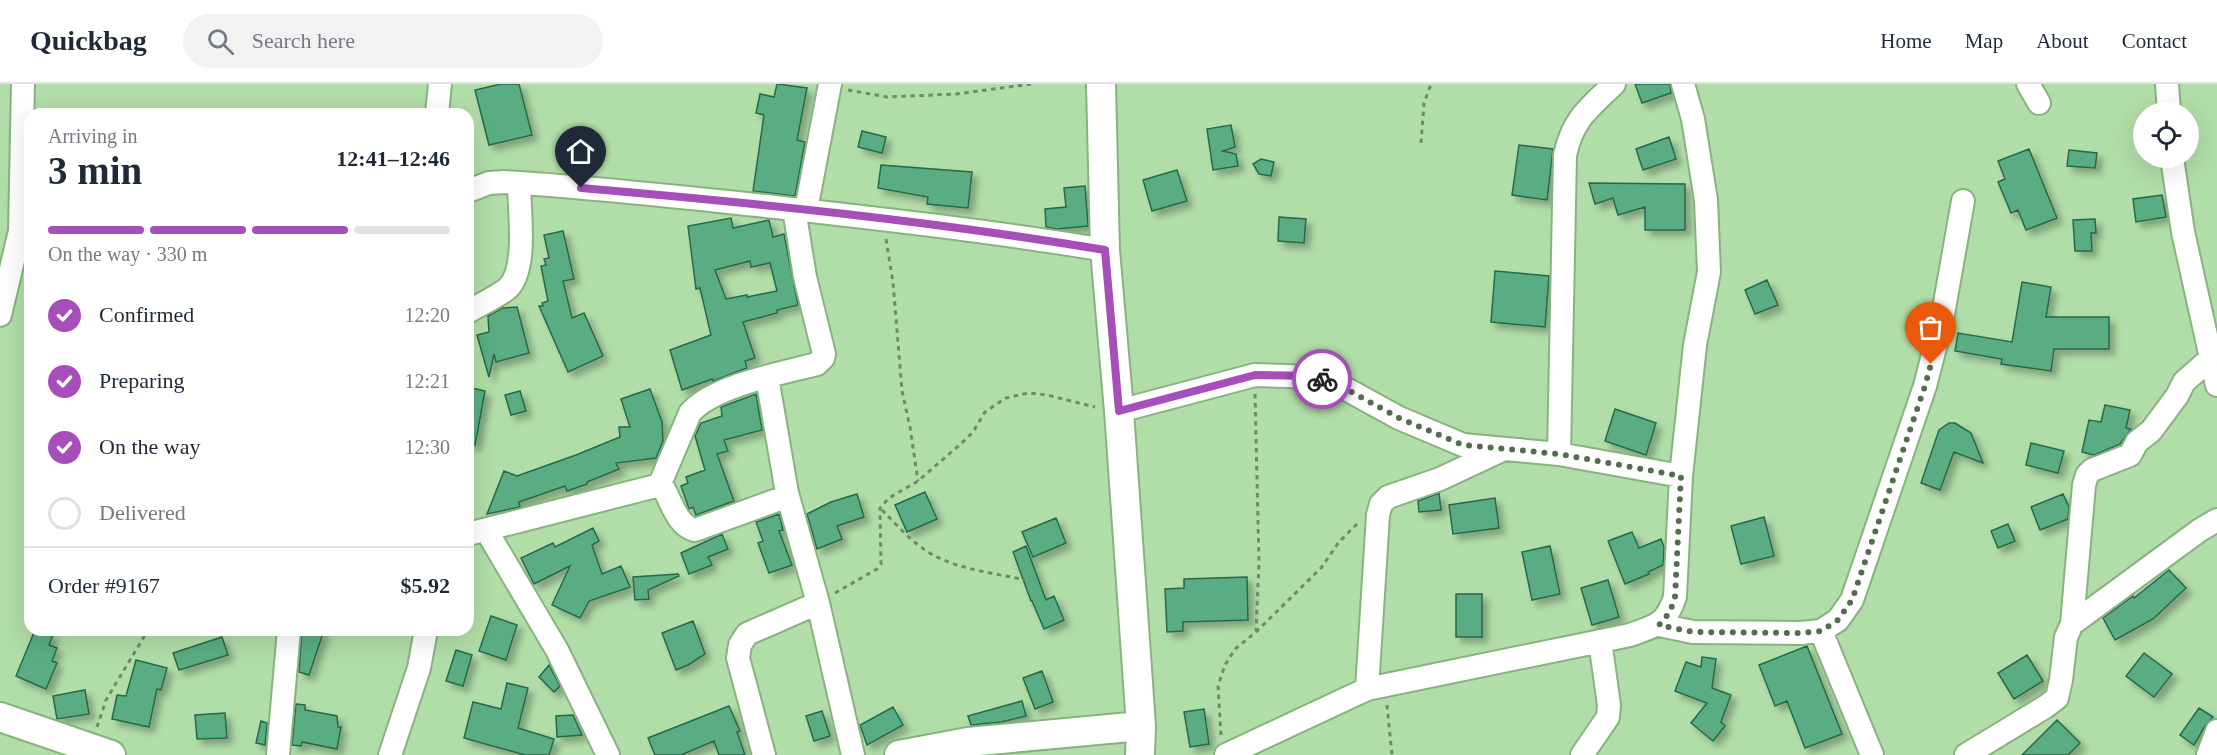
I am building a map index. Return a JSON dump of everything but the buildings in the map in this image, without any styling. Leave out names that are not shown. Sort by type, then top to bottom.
[{"type":"street","points":[[0,315],[20,231],[23,84]]},
{"type":"street","points":[[438,108],[440,84]]},
{"type":"street","points":[[1101,84],[1105,250],[1119,411],[1141,726],[1140,755]]},
{"type":"street","points":[[1559,454],[1565,155],[1570,134],[1580,117],[1614,84]]},
{"type":"street","points":[[1659,625],[1670,612],[1675,597],[1681,476],[1695,345],[1710,272],[1706,200],[1693,119],[1683,84]]},
{"type":"street","points":[[2167,84],[2168,102]]},
{"type":"street","points":[[659,486],[690,413],[698,403],[708,397],[767,377],[817,364],[823,358],[824,354],[805,277],[800,210],[827,85]]},
{"type":"street","points":[[2173,168],[2183,232],[2217,385]]},
{"type":"street","points":[[474,189],[489,183],[519,183],[800,210],[1011,235],[1105,250]]},
{"type":"street","points":[[474,308],[508,288],[516,276],[520,258],[519,183]]},
{"type":"street","points":[[1223,749],[1376,687],[1630,635],[1659,625],[1693,632],[1800,633],[1821,631],[1838,620],[1852,600],[1925,386],[1942,320],[1963,201]]},
{"type":"street","points":[[1966,755],[2057,698],[2066,637],[2073,624],[2084,485],[2087,475],[2092,470],[2130,455],[2137,442],[2151,431],[2177,396],[2184,382],[2211,358]]},
{"type":"street","points":[[1119,411],[1255,375],[1315,376],[1348,390],[1399,418],[1463,445],[1559,454],[1681,476]]},
{"type":"street","points":[[767,377],[788,496],[818,603],[853,755]]},
{"type":"street","points":[[1376,687],[1378,515],[1381,504],[1388,497],[1440,478],[1504,449]]},
{"type":"street","points":[[608,755],[557,650],[477,532],[659,486],[664,489],[682,523],[687,528],[695,530],[788,496]]},
{"type":"street","points":[[2073,624],[2200,530],[2217,520]]},
{"type":"street","points":[[764,755],[738,658],[740,645],[747,634],[818,603]]},
{"type":"street","points":[[1821,631],[1872,755]]},
{"type":"street","points":[[278,755],[288,636]]},
{"type":"street","points":[[390,755],[419,668],[425,636]]},
{"type":"street","points":[[1582,755],[1608,717],[1609,705],[1600,640]]},
{"type":"street","points":[[0,717],[102,753]]},
{"type":"street","points":[[899,755],[968,742],[1141,726]]},
{"type":"street","points":[[2210,754],[2217,731]]},
{"type":"path","points":[[827,85],[887,97],[956,94],[1031,84]]},
{"type":"path","points":[[1421,143],[1424,103],[1431,84]]},
{"type":"path","points":[[883,219],[893,282],[902,391],[918,481]]},
{"type":"path","points":[[1255,375],[1258,563],[1256,632]]},
{"type":"path","points":[[818,603],[877,569],[881,564],[880,508],[889,498],[918,481],[964,441],[973,432],[985,412],[1006,398],[1028,393],[1047,394],[1083,405],[1119,411]]},
{"type":"path","points":[[1223,749],[1218,686],[1225,665],[1236,649],[1321,568],[1339,542],[1381,504]]},
{"type":"path","points":[[880,508],[909,538],[934,556],[962,566],[1025,580]]},
{"type":"path","points":[[102,753],[106,700],[144,636]]},
{"type":"path","points":[[1376,687],[1392,755]]},
{"type":"way so far","points":[[1322,379],[1348,390],[1399,418],[1463,445],[1559,454],[1681,476],[1675,597],[1670,612],[1659,625],[1693,632],[1800,633],[1821,631],[1838,620],[1852,600],[1931,364]]},
{"type":"route","points":[[581,188],[844,214],[1011,235],[1105,250],[1119,411],[1255,375],[1315,376],[1322,379]]}]
